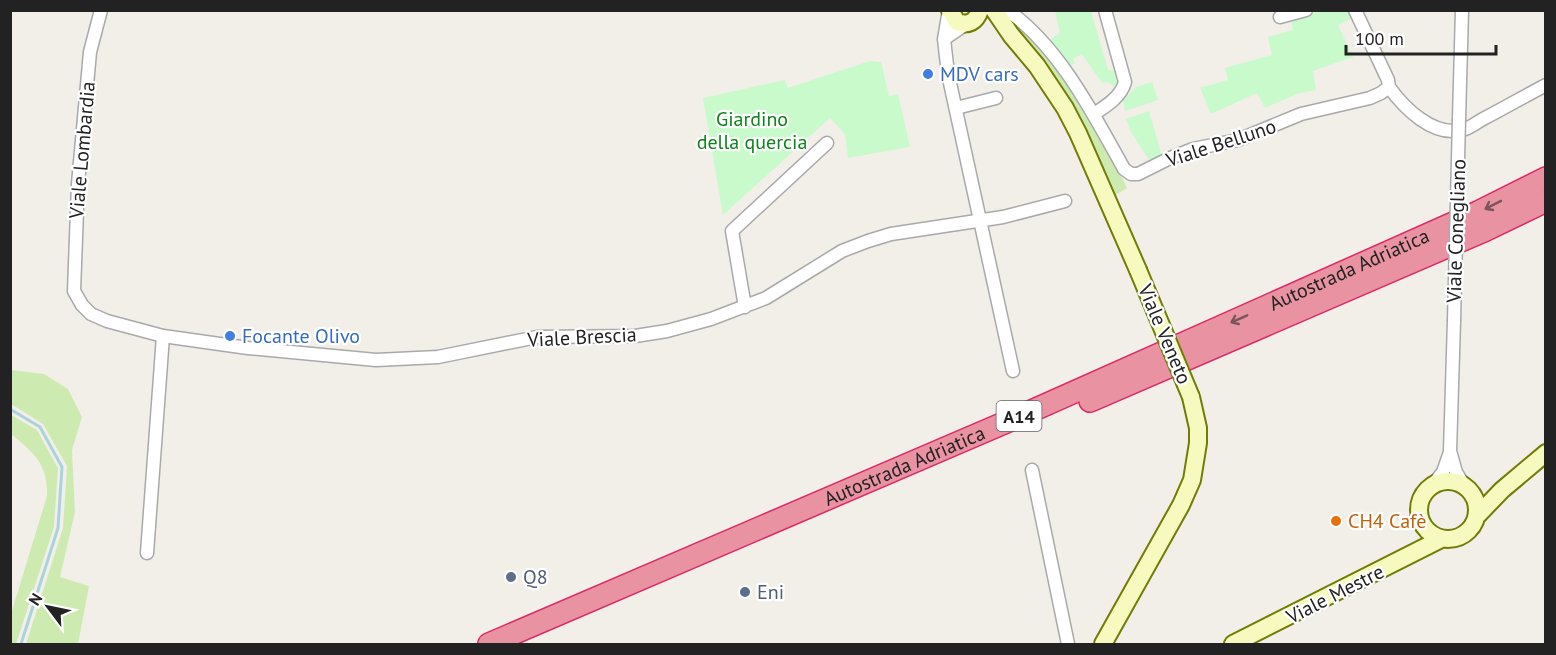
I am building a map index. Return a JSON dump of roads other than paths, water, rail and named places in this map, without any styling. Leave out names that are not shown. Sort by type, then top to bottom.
[{"type":"highway","name":"Autostrada Adriatica","points":[[489,645],[1029,412],[1478,212],[1545,178]]},
{"type":"highway","name":"Autostrada Adriatica","points":[[524,645],[1486,230],[1545,201]]},
{"type":"main road","name":"Viale Veneto","points":[[949,10],[957,22],[989,16],[1011,35],[1037,66],[1065,108],[1138,270],[1191,397],[1198,428],[1192,480],[1103,645]]},
{"type":"main road","name":"Viale Mestre","points":[[1233,645],[1441,539],[1452,539],[1463,535],[1502,489],[1545,453]]},
{"type":"main road","name":"Viale Mestre","points":[[1432,486],[1449,481],[1469,491],[1502,489]]},
{"type":"main road","points":[[1432,486],[1424,493],[1419,504],[1419,515],[1423,526],[1431,534],[1441,539]]},
{"type":"main road","points":[[1469,491],[1476,505],[1476,517]]},
{"type":"main road","name":"Viale Mestre","points":[[1404,558],[1423,526]]},
{"type":"street","name":"Viale Lombardia","points":[[74,291],[78,184],[90,52],[101,10]]},
{"type":"street","points":[[949,10],[944,54],[1013,371]]},
{"type":"street","points":[[1094,114],[1115,98],[1125,82],[1106,10]]},
{"type":"street","points":[[1280,17],[1306,10]]},
{"type":"street","points":[[1355,10],[1385,71],[1389,87],[1399,101],[1414,114],[1439,129],[1462,130],[1545,85]]},
{"type":"street","name":"Viale Conegliano","points":[[1432,486],[1443,472],[1450,451],[1462,10]]},
{"type":"street","points":[[944,39],[989,16]]},
{"type":"street","name":"Viale Belluno","points":[[989,16],[1026,26],[1062,68],[1094,114],[1124,169],[1131,174],[1138,174],[1193,149],[1238,140],[1301,114],[1370,98],[1389,87]]},
{"type":"street","points":[[956,108],[996,98]]},
{"type":"street","points":[[746,307],[732,231],[828,142]]},
{"type":"street","name":"Viale Brescia","points":[[74,291],[91,314],[107,321],[163,336],[248,348],[376,360],[438,357],[537,337],[635,336],[667,331],[746,307],[766,298],[842,251],[868,241],[891,234],[1004,217],[1065,201]]},
{"type":"street","points":[[147,553],[163,336]]},
{"type":"street","name":"Viale Conegliano","points":[[1450,451],[1456,472],[1469,491]]},
{"type":"street","points":[[1032,471],[1068,645]]},
{"type":"waterway","points":[[10,409],[40,427],[62,467],[58,528],[21,644]]},
{"type":"place","name":"MDV cars","points":[[928,74]]},
{"type":"place","name":"Focante Olivo","points":[[230,336]]},
{"type":"place","name":"CH4 Cafè","points":[[1336,521]]},
{"type":"place","name":"Q8","points":[[511,577]]},
{"type":"place","name":"Eni","points":[[745,592]]},
{"type":"park label","name":"Giardino della quercia","points":[[752,130]]}]
